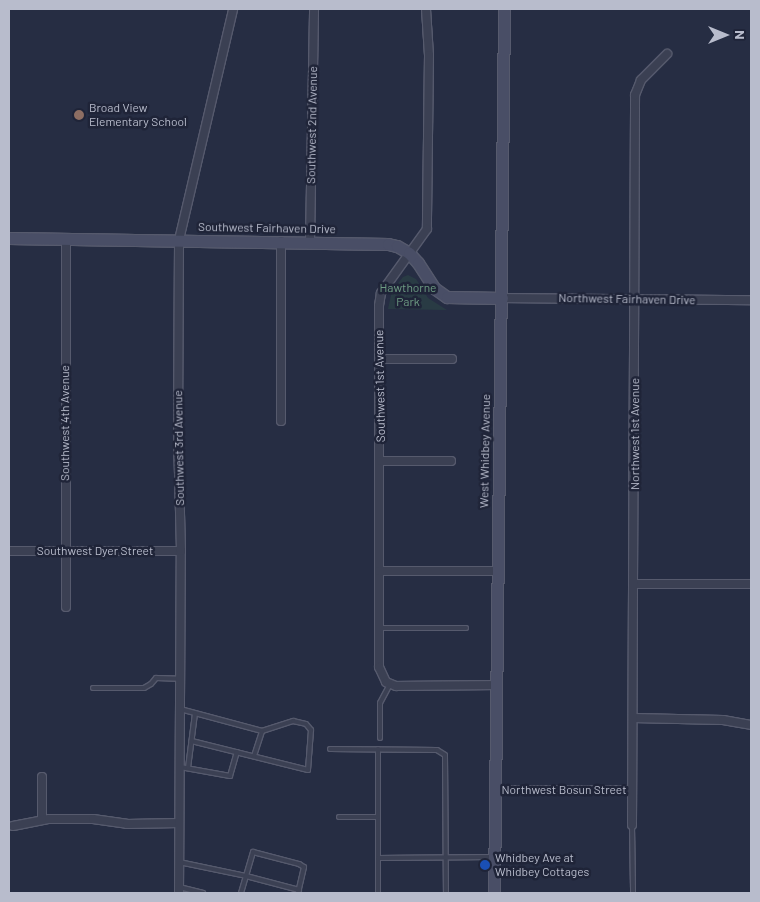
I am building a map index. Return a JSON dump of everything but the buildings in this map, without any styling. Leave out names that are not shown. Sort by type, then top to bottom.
[{"type":"street","name":"Southwest 3rd Avenue","points":[[179,890],[181,550],[178,434],[179,240],[233,9]]},
{"type":"street","name":"Southwest 2nd Avenue","points":[[310,242],[314,9]]},
{"type":"street","name":"Southwest 1st Avenue","points":[[390,684],[381,676],[379,667],[381,461],[379,306],[382,293],[409,254],[422,239],[429,220],[426,9]]},
{"type":"street","name":"West Whidbey Avenue","points":[[494,893],[496,571],[502,298],[504,9]]},
{"type":"street","name":"Northwest 1st Avenue","points":[[632,825],[636,299],[634,95],[641,80],[667,54]]},
{"type":"street","name":"Southwest Fairhaven Drive","points":[[9,238],[388,244],[397,246],[409,254],[418,263],[434,288],[441,294],[454,298],[502,298]]},
{"type":"street","name":"Southwest 4th Avenue","points":[[66,239],[64,552],[66,607]]},
{"type":"street","points":[[281,241],[281,421]]},
{"type":"street","name":"Northwest Fairhaven Drive","points":[[502,298],[751,300]]},
{"type":"street","points":[[380,360],[452,359]]},
{"type":"street","points":[[381,461],[451,461]]},
{"type":"street","name":"Southwest Dyer Street","points":[[9,551],[181,550]]},
{"type":"street","points":[[379,571],[496,571]]},
{"type":"street","points":[[634,584],[751,584]]},
{"type":"street","points":[[390,684],[396,686],[496,685]]},
{"type":"street","points":[[633,718],[723,720],[751,725]]},
{"type":"street","points":[[42,777],[42,820]]},
{"type":"street","name":"Northwest Bosun Street","points":[[495,790],[632,790]]},
{"type":"street","points":[[13,826],[42,820],[93,819],[127,824],[180,823]]},
{"type":"lane","points":[[379,628],[466,628]]},
{"type":"lane","points":[[93,688],[144,688],[156,678],[180,679]]},
{"type":"lane","points":[[380,738],[380,703],[390,684]]},
{"type":"lane","points":[[180,709],[262,731],[293,722],[306,724],[311,730],[308,770],[192,741]]},
{"type":"lane","points":[[188,768],[195,713]]},
{"type":"lane","points":[[254,756],[262,731]]},
{"type":"lane","points":[[330,749],[437,750],[445,755],[446,893]]},
{"type":"lane","points":[[378,749],[378,893]]},
{"type":"lane","points":[[180,767],[230,776],[237,752]]},
{"type":"lane","points":[[339,817],[378,817]]},
{"type":"lane","points":[[632,825],[633,893]]},
{"type":"lane","points":[[179,862],[246,876],[298,892],[304,867],[253,852],[246,876],[241,893]]},
{"type":"lane","points":[[378,858],[494,857]]},
{"type":"lane","points":[[179,890],[203,893]]},
{"type":"green space","name":"Hawthorne Park","points":[[408,275],[416,279],[428,298],[447,310],[388,309],[392,291],[403,277]]},
{"type":"place","name":"Broad View Elementary School","points":[[79,115]]},
{"type":"place","name":"Whidbey Ave at Whidbey Cottages","points":[[485,865]]}]
